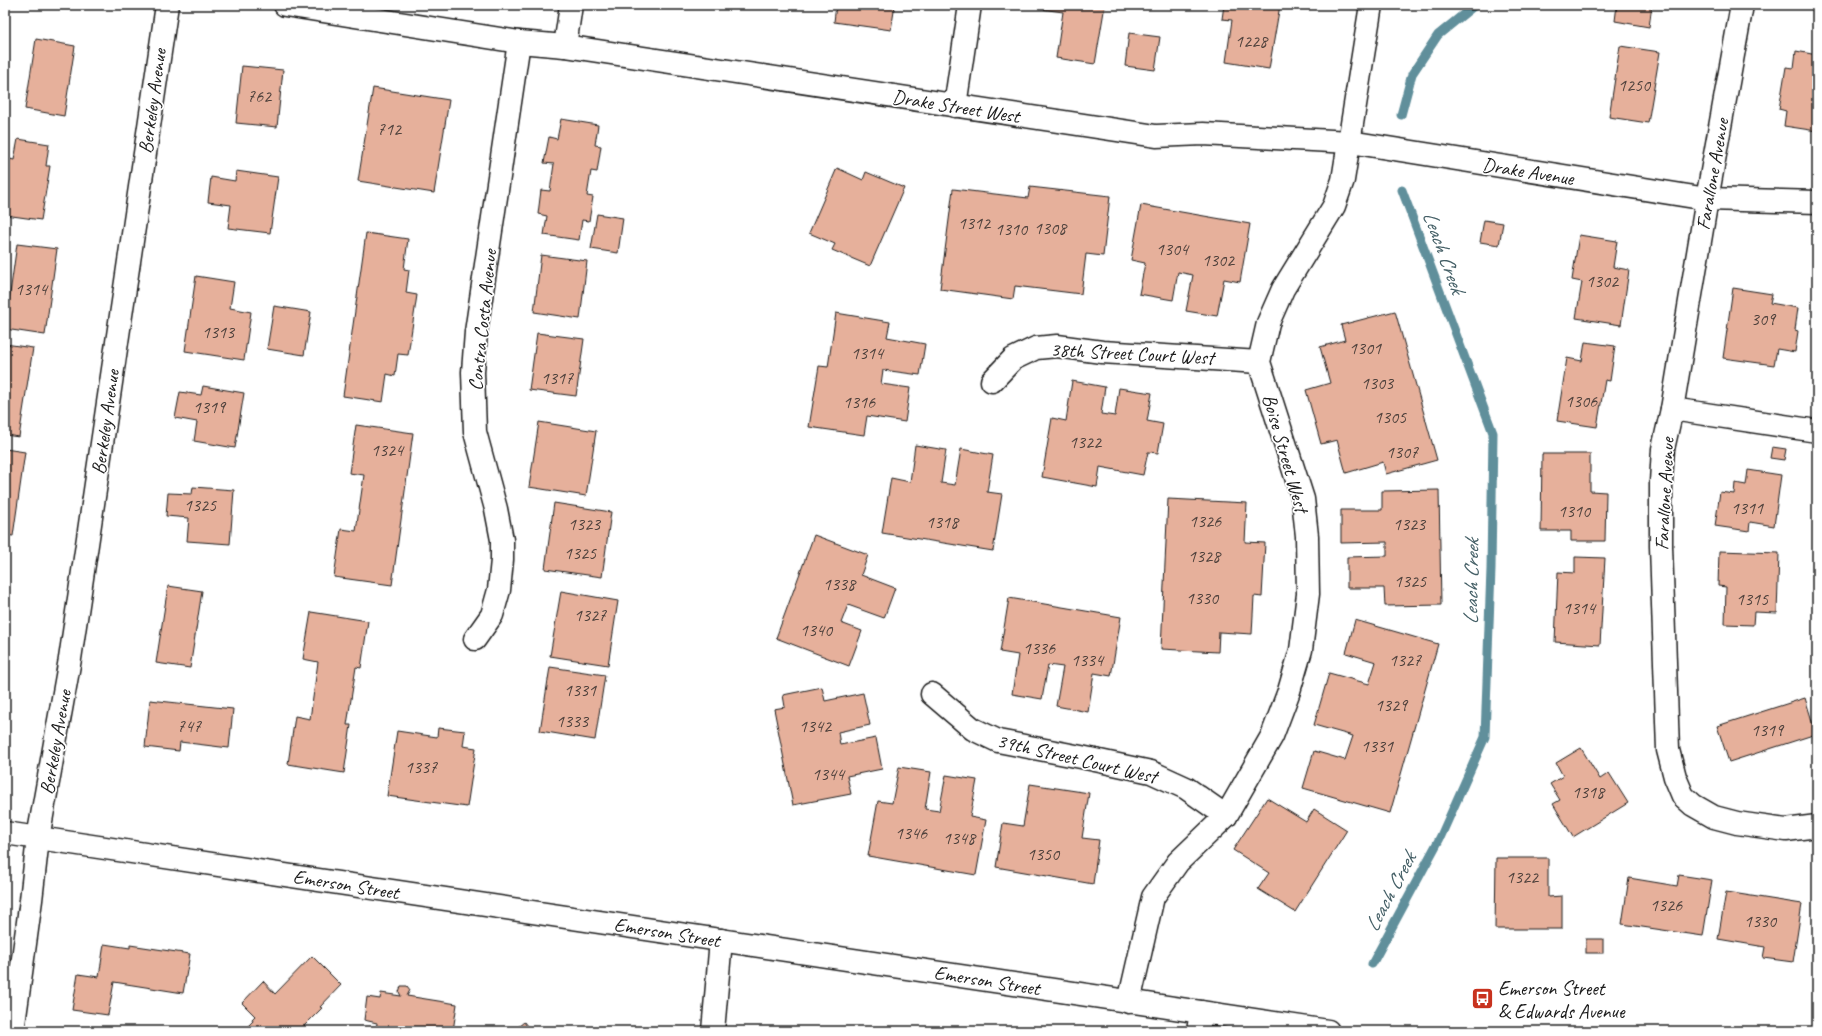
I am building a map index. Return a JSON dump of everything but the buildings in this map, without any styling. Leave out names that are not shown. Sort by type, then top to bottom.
[{"type":"street","name":"Berkeley Avenue","points":[[13,1031],[32,900],[38,838],[70,659],[166,5]]},
{"type":"street","points":[[285,5],[519,42]]},
{"type":"street","points":[[565,46],[571,5]]},
{"type":"street","points":[[955,106],[970,5]]},
{"type":"street","points":[[1259,362],[1268,324],[1283,289],[1334,206],[1343,180],[1371,5]]},
{"type":"street","name":"Farallone Avenue","points":[[1742,5],[1672,409],[1663,449],[1661,482],[1661,546],[1668,750],[1675,778],[1684,796],[1693,805],[1714,817],[1737,823],[1786,830],[1817,826]]},
{"type":"street","name":"Drake Street West","points":[[519,42],[565,46],[1156,136],[1203,134],[1350,142]]},
{"type":"street","name":"Contra Costa Avenue","points":[[475,639],[492,615],[499,590],[502,540],[496,509],[475,432],[473,372],[476,332],[519,42]]},
{"type":"street","name":"Drake Avenue","points":[[1350,142],[1707,200],[1817,202]]},
{"type":"street","name":"38th Street Court West","points":[[992,381],[1013,359],[1036,348],[1057,346],[1102,352],[1259,362]]},
{"type":"street","name":"Boise Street West","points":[[1129,1002],[1154,897],[1178,862],[1226,816],[1272,736],[1289,691],[1301,650],[1308,594],[1307,536],[1303,499],[1259,362]]},
{"type":"street","points":[[1672,409],[1817,431]]},
{"type":"street","name":"39th Street Court West","points":[[932,694],[973,729],[998,742],[1081,757],[1151,772],[1186,788],[1226,816]]},
{"type":"street","name":"Emerson Street","points":[[5,833],[1129,1002],[1199,1022],[1328,1031]]},
{"type":"street","points":[[713,1031],[721,940]]},
{"type":"waterway","name":"Leach Creek","points":[[1401,115],[1412,74],[1438,35],[1475,5]]},
{"type":"waterway","name":"Leach Creek","points":[[1372,964],[1440,838],[1485,737],[1491,569],[1493,433],[1402,190]]},
{"type":"place","name":"Emerson Street & Edwards Avenue","points":[[1482,999]]}]
